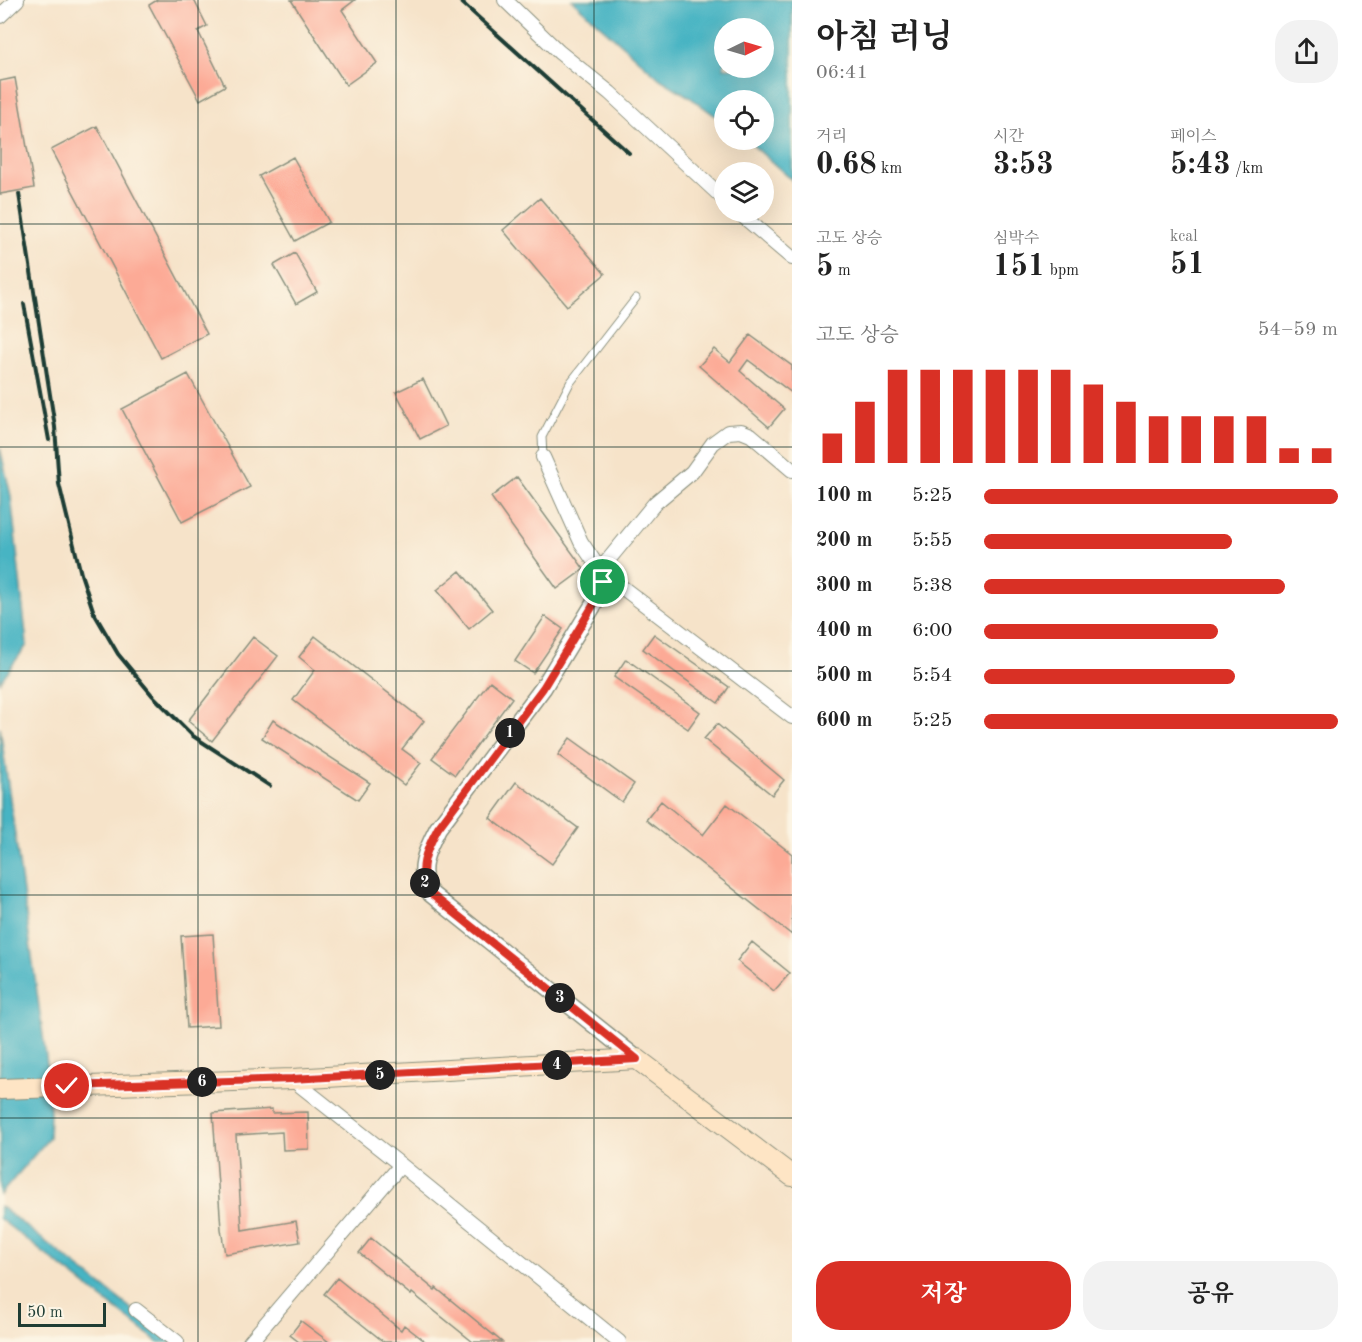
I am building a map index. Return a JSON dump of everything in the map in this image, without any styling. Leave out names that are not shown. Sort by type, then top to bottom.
[{"type":"main road","points":[[0,1089],[292,1079],[637,1059],[792,1176]]},
{"type":"street","points":[[0,16],[16,0]]},
{"type":"street","points":[[505,0],[714,190]]},
{"type":"street","points":[[750,222],[792,258]]},
{"type":"street","points":[[637,1059],[431,894],[425,886],[423,874],[426,852],[438,828],[543,688],[597,599],[602,576],[655,502],[692,472],[713,443],[728,432],[741,431],[751,435],[792,470]]},
{"type":"street","points":[[543,457],[581,542],[602,576],[623,588],[792,717]]},
{"type":"street","points":[[292,1079],[619,1342]]},
{"type":"street","points":[[250,1342],[401,1165]]},
{"type":"street","points":[[136,1310],[177,1342]]},
{"type":"lane","points":[[543,457],[542,437],[570,383],[636,298]]},
{"type":"water","points":[[572,0],[792,0],[792,180],[758,150],[774,150],[774,90],[714,90],[714,115],[660,79]]},
{"type":"water","points":[[0,448],[11,496],[27,645],[0,682]]},
{"type":"water","points":[[0,727],[47,1064],[50,1112],[49,1138],[0,1195]]},
{"type":"water","points":[[0,1206],[174,1342],[158,1342],[0,1219]]},
{"type":"building","points":[[157,0],[194,0],[207,26],[198,31],[225,86],[200,100],[149,5]]},
{"type":"building","points":[[291,0],[355,0],[342,10],[377,63],[346,85]]},
{"type":"building","points":[[15,78],[34,188],[0,194],[0,81]]},
{"type":"building","points":[[97,126],[207,334],[161,358],[51,150]]},
{"type":"building","points":[[293,157],[329,222],[295,241],[259,176]]},
{"type":"building","points":[[540,198],[605,274],[567,306],[503,230]]},
{"type":"building","points":[[295,253],[317,292],[296,304],[274,265]]},
{"type":"building","points":[[750,335],[792,366],[792,393],[748,360],[740,371],[784,409],[769,427],[699,366],[714,349],[730,362]]},
{"type":"building","points":[[188,374],[250,487],[182,522],[122,409]]},
{"type":"building","points":[[423,379],[446,426],[420,439],[396,392]]},
{"type":"building","points":[[517,477],[584,569],[557,589],[491,497]]},
{"type":"building","points":[[460,571],[492,610],[469,629],[437,590]]},
{"type":"building","points":[[545,616],[563,629],[533,673],[515,661]]},
{"type":"building","points":[[654,634],[729,687],[718,703],[643,649]]},
{"type":"building","points":[[315,636],[424,721],[402,749],[421,763],[404,785],[293,700],[315,670],[299,657]]},
{"type":"building","points":[[253,637],[278,656],[212,741],[188,721]]},
{"type":"building","points":[[626,659],[700,712],[688,729],[614,677]]},
{"type":"building","points":[[490,681],[512,698],[455,775],[432,758]]},
{"type":"building","points":[[273,720],[370,783],[358,800],[262,738]]},
{"type":"building","points":[[717,724],[784,780],[772,795],[704,739]]},
{"type":"building","points":[[570,738],[634,784],[622,802],[558,755]]},
{"type":"building","points":[[516,782],[578,828],[552,864],[490,818]]},
{"type":"building","points":[[661,801],[703,835],[727,804],[792,854],[792,935],[646,820]]},
{"type":"building","points":[[213,934],[219,1026],[187,1028],[181,936]]},
{"type":"building","points":[[752,942],[790,973],[774,991],[737,961]]},
{"type":"building","points":[[272,1109],[272,1113],[308,1112],[309,1149],[283,1150],[282,1132],[236,1135],[242,1230],[296,1221],[300,1242],[225,1254],[221,1229],[213,1113]]},
{"type":"building","points":[[371,1238],[502,1342],[473,1342],[412,1293],[411,1295],[359,1253]]},
{"type":"building","points":[[337,1278],[401,1330],[404,1325],[426,1342],[384,1342],[324,1294]]},
{"type":"building","points":[[301,1321],[329,1342],[299,1342],[290,1335]]},
{"type":"railway","points":[[459,0],[629,153]]},
{"type":"railway","points":[[19,194],[55,427],[59,484],[81,574],[94,613],[118,654],[152,695],[193,736],[270,786]]},
{"type":"railway","points":[[24,304],[49,440]]},
{"type":"route","points":[[67,1086],[292,1079],[637,1059],[431,894],[425,886],[423,874],[426,852],[438,828],[543,688],[597,599],[603,582]]}]
